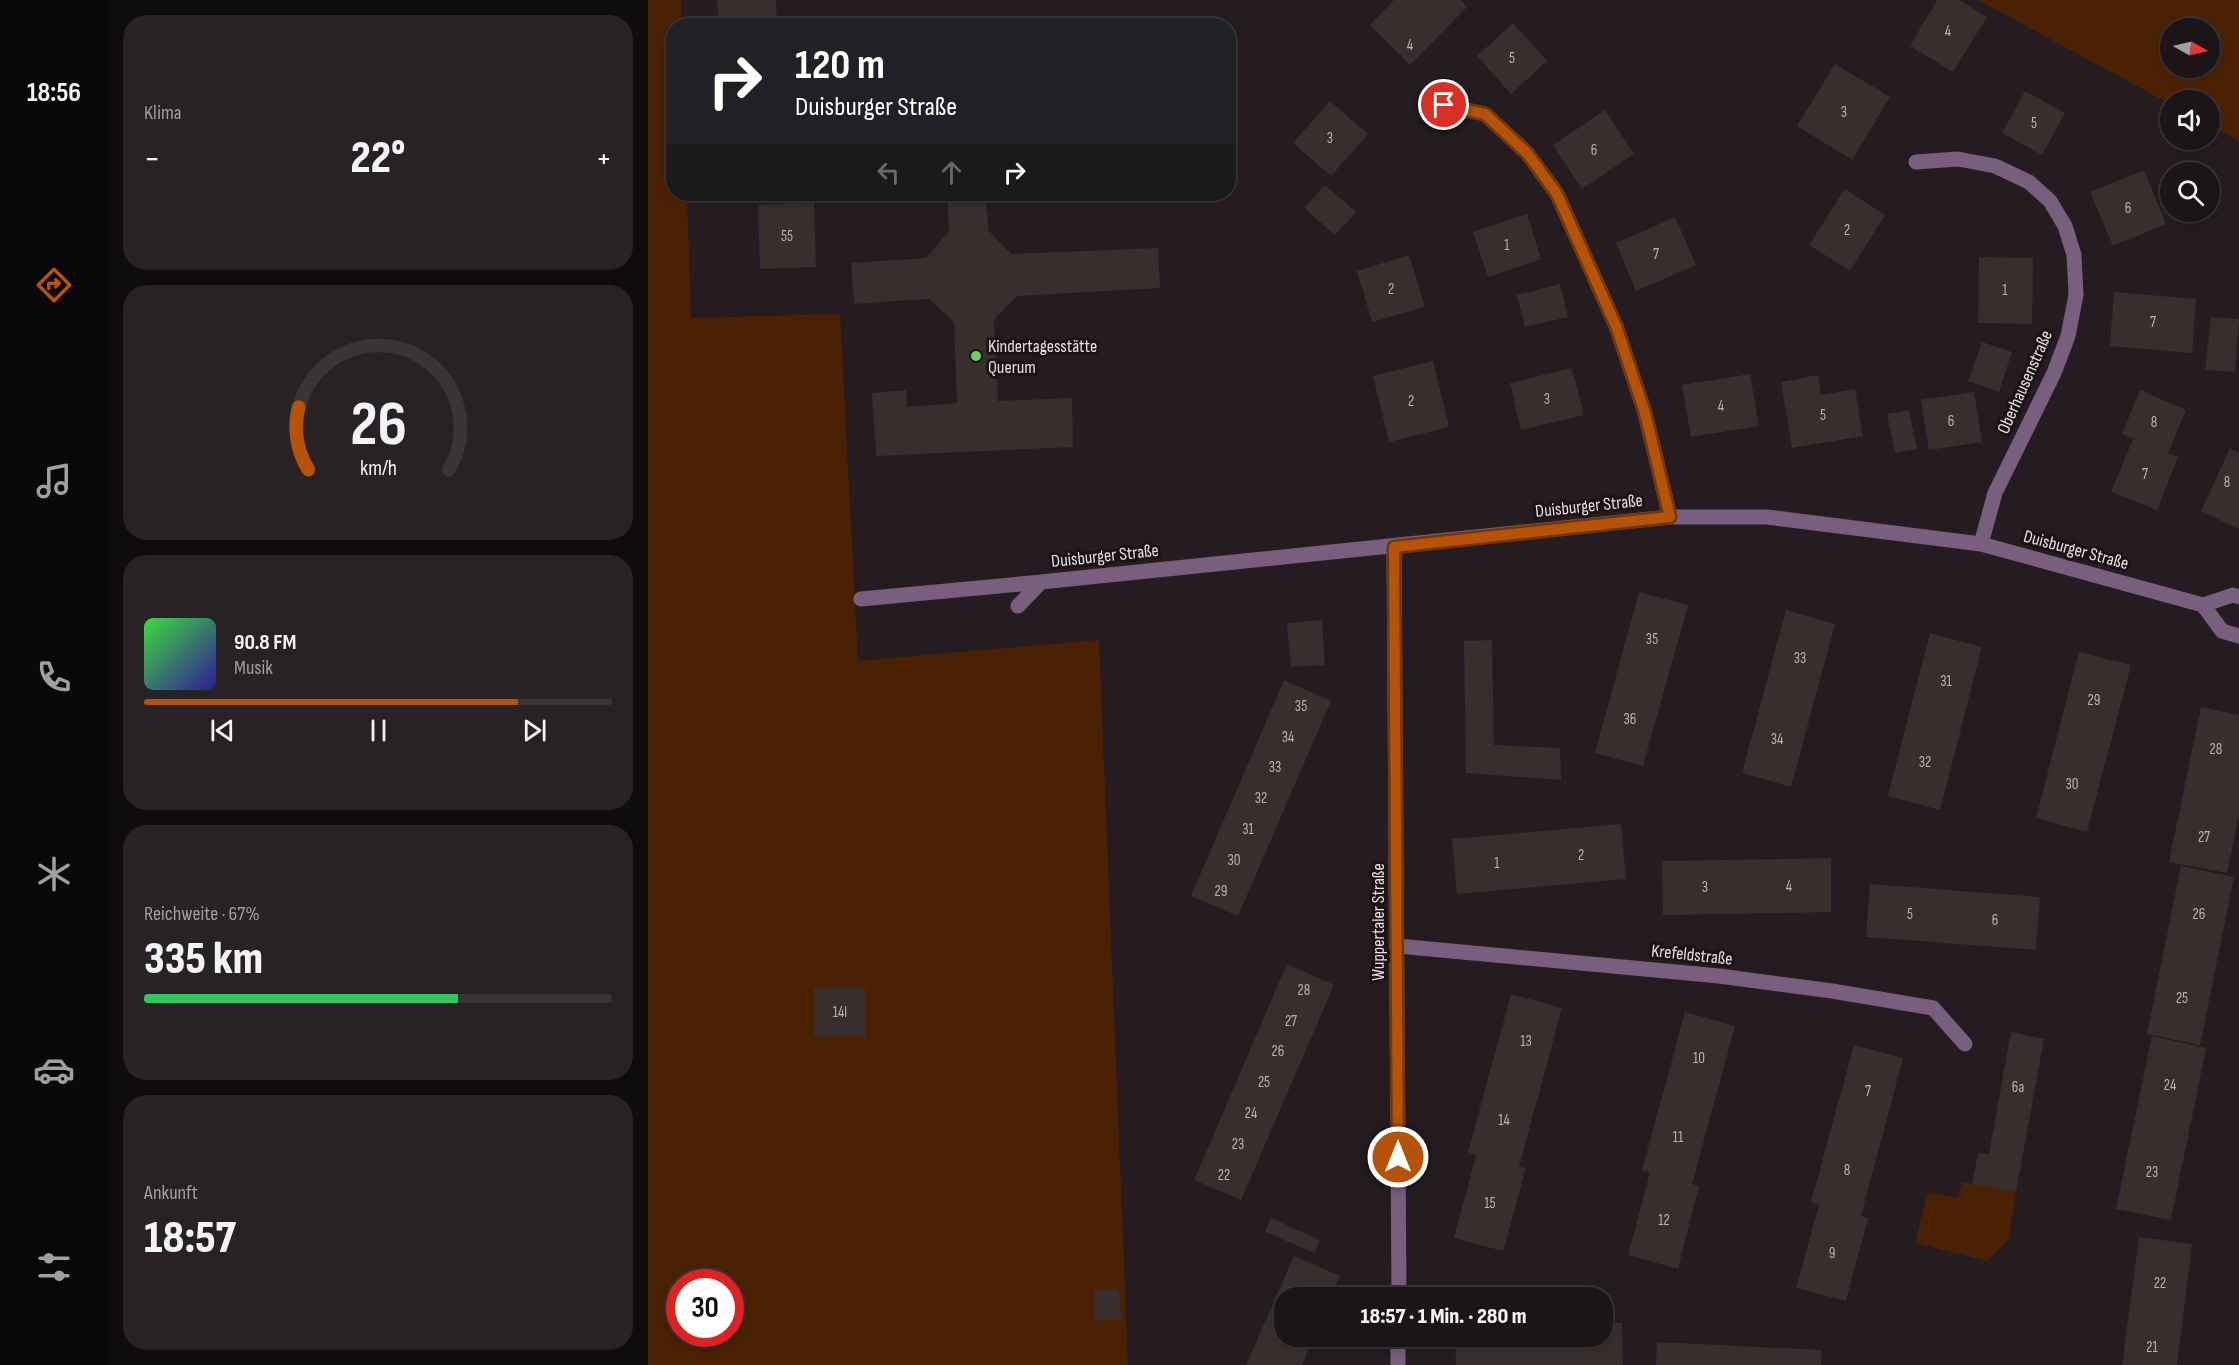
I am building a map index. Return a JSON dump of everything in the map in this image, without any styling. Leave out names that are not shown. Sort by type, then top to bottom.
[{"type":"street","points":[[1444,105],[1485,114],[1527,153],[1557,194],[1616,326],[1645,413],[1670,517]]},
{"type":"street","name":"Oberhausenstraße","points":[[1916,162],[1958,159],[1995,166],[2030,182],[2050,201],[2065,226],[2074,255],[2076,295],[2068,336],[2054,373],[1995,494],[1981,544]]},
{"type":"street","name":"Duisburger Straße","points":[[1018,606],[1041,582],[1670,517],[1767,517],[1981,544],[2203,605]]},
{"type":"street","name":"Wuppertaler Straße","points":[[1394,547],[1399,1287]]},
{"type":"street","points":[[861,599],[1041,582]]},
{"type":"street","points":[[2239,597],[2233,595],[2203,605],[2222,631],[2239,636]]},
{"type":"street","name":"Krefeldstraße","points":[[1398,946],[1719,976],[1832,991],[1933,1008],[1965,1044]]},
{"type":"street","points":[[1398,1347],[1398,1365]]},
{"type":"shaded area","points":[[648,0],[681,0],[682,18],[666,18],[666,201],[687,201],[691,318],[840,314],[858,661],[1099,640],[1128,1365],[648,1365]]},
{"type":"shaded area","points":[[1978,0],[2239,0],[2239,141],[2220,131],[2220,90],[2160,90],[2160,99]]},
{"type":"shaded area","points":[[1962,1182],[2016,1192],[2008,1240],[1987,1261],[1915,1243],[1928,1192],[1958,1198]]},
{"type":"building","points":[[717,0],[776,0],[777,18],[718,18]]},
{"type":"building","points":[[1394,0],[1460,0],[1467,7],[1410,65],[1370,25]]},
{"type":"building","points":[[1937,0],[1959,0],[1987,17],[1953,72],[1910,46]]},
{"type":"building","points":[[1513,23],[1547,61],[1511,94],[1477,56]]},
{"type":"building","points":[[1835,64],[1890,97],[1852,160],[1797,126]]},
{"type":"building","points":[[2025,91],[2065,113],[2042,155],[2002,133]]},
{"type":"building","points":[[1330,101],[1368,134],[1331,176],[1293,143]]},
{"type":"building","points":[[1605,110],[1634,154],[1582,189],[1553,145]]},
{"type":"building","points":[[2144,170],[2160,209],[2160,222],[2166,224],[2113,246],[2090,192]]},
{"type":"building","points":[[1325,185],[1356,212],[1335,235],[1304,208]]},
{"type":"building","points":[[1845,189],[1885,215],[1850,271],[1809,245]]},
{"type":"building","name":"Kindertagesstätte Querum","points":[[947,201],[986,201],[989,231],[1011,254],[1158,248],[1160,288],[1017,296],[994,320],[998,401],[1072,398],[1073,447],[876,456],[872,393],[906,390],[907,407],[957,403],[954,322],[929,299],[854,304],[851,263],[926,258],[949,231]]},
{"type":"building","points":[[814,202],[816,267],[760,269],[758,205]]},
{"type":"building","points":[[1527,214],[1541,259],[1488,277],[1473,232]]},
{"type":"building","points":[[1675,217],[1696,265],[1636,291],[1616,243]]},
{"type":"building","points":[[1409,255],[1425,307],[1372,322],[1357,271]]},
{"type":"building","points":[[1979,257],[2033,258],[2032,324],[1978,323]]},
{"type":"building","points":[[1560,284],[1568,317],[1525,327],[1517,295]]},
{"type":"building","points":[[2114,292],[2196,299],[2192,353],[2110,346]]},
{"type":"building","points":[[2211,317],[2239,319],[2235,372],[2205,370]]},
{"type":"building","points":[[1982,342],[2012,352],[1999,392],[1968,381]]},
{"type":"building","points":[[1433,361],[1449,427],[1389,442],[1373,376]]},
{"type":"building","points":[[1572,368],[1584,415],[1521,430],[1510,383]]},
{"type":"building","points":[[1750,374],[1759,426],[1691,437],[1682,385]]},
{"type":"building","points":[[1818,375],[1821,395],[1855,389],[1863,436],[1792,448],[1781,382]]},
{"type":"building","points":[[2140,390],[2186,410],[2168,453],[2178,457],[2157,510],[2111,492],[2133,439],[2145,443],[2122,434]]},
{"type":"building","points":[[1974,392],[1982,442],[1929,450],[1921,400]]},
{"type":"building","points":[[1909,410],[1917,449],[1895,453],[1887,414]]},
{"type":"building","points":[[2230,448],[2239,453],[2239,529],[2201,511]]},
{"type":"building","points":[[1639,592],[1688,605],[1643,766],[1595,753]]},
{"type":"building","points":[[1786,610],[1835,624],[1791,787],[1742,773]]},
{"type":"building","points":[[1322,620],[1325,665],[1291,667],[1287,623]]},
{"type":"building","points":[[1930,633],[1982,647],[1940,810],[1888,796]]},
{"type":"building","points":[[1492,640],[1494,745],[1560,748],[1561,780],[1466,773],[1464,641]]},
{"type":"building","points":[[2079,652],[2131,665],[2087,832],[2036,818]]},
{"type":"building","points":[[1284,680],[1331,701],[1238,916],[1191,896]]},
{"type":"building","points":[[2201,707],[2239,715],[2239,813],[2227,873],[2169,862]]},
{"type":"building","points":[[1621,824],[1626,879],[1457,894],[1452,839]]},
{"type":"building","points":[[1831,858],[1831,912],[1663,915],[1662,861]]},
{"type":"building","points":[[2181,866],[2234,877],[2200,1045],[2147,1034]]},
{"type":"building","points":[[1870,884],[2040,897],[2036,950],[1866,937]]},
{"type":"building","points":[[1287,964],[1334,985],[1241,1200],[1194,1180]]},
{"type":"building","points":[[865,987],[866,1036],[814,1037],[814,988]]},
{"type":"building","points":[[1511,994],[1562,1008],[1519,1167],[1526,1168],[1503,1251],[1454,1238],[1476,1155],[1468,1152]]},
{"type":"building","points":[[1685,1012],[1735,1026],[1692,1184],[1699,1186],[1678,1269],[1628,1255],[1650,1172],[1642,1170]]},
{"type":"building","points":[[2011,1032],[2044,1039],[2016,1192],[1972,1184],[1978,1153],[1989,1154]]},
{"type":"building","points":[[2152,1036],[2206,1048],[2171,1220],[2116,1209]]},
{"type":"building","points":[[1854,1045],[1903,1058],[1861,1216],[1868,1218],[1846,1301],[1796,1288],[1819,1205],[1811,1202]]},
{"type":"building","points":[[1271,1218],[1320,1240],[1315,1253],[1265,1232]]},
{"type":"building","points":[[2139,1237],[2192,1244],[2177,1365],[2122,1365]]},
{"type":"building","points":[[1294,1256],[1340,1276],[1336,1287],[1280,1287]]},
{"type":"building","points":[[1119,1289],[1121,1319],[1095,1321],[1094,1290]]},
{"type":"building","points":[[1274,1301],[1274,1347],[1309,1347],[1302,1365],[1246,1365]]},
{"type":"building","points":[[1613,1323],[1622,1323],[1623,1365],[1456,1365],[1455,1347],[1613,1347]]},
{"type":"building","points":[[1657,1342],[1822,1350],[1821,1365],[1656,1365]]},
{"type":"place","name":"Kindertagesstätte Querum","points":[[976,356]]},
{"type":"route","points":[[1398,1157],[1394,547],[1670,517],[1645,413],[1616,326],[1557,194],[1527,153],[1485,114],[1444,105]]}]
